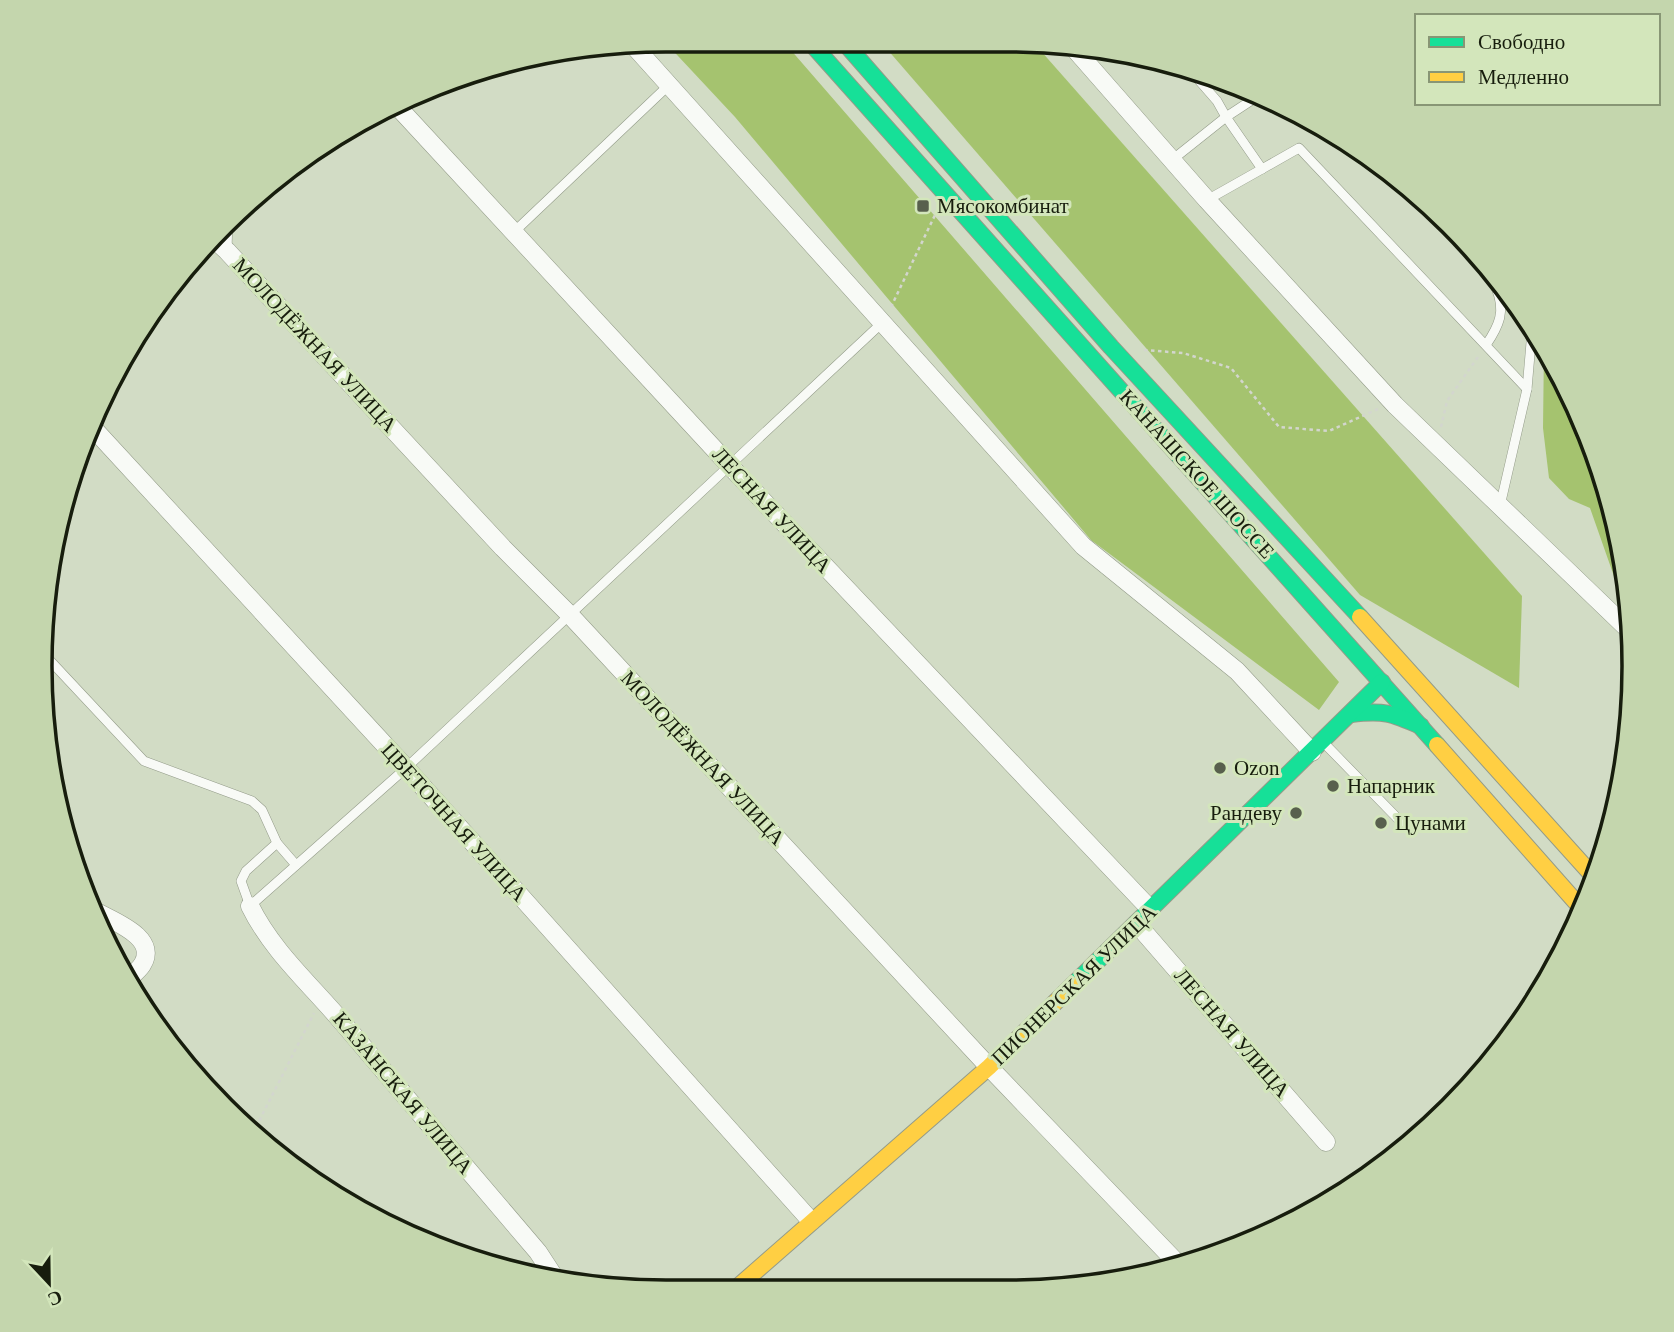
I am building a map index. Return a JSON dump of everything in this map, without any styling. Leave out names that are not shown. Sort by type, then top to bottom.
[{"type":"main road","name":"КАНАШСКОЕ ШОССЕ","points":[[821,53],[1575,901]]},
{"type":"main road","name":"КАНАШСКОЕ ШОССЕ","points":[[854,53],[1111,347],[1402,663],[1587,869]]},
{"type":"main road","points":[[1337,631],[1361,684],[1360,695],[1351,714]]},
{"type":"main road","name":"ПИОНЕРСКАЯ УЛИЦА","points":[[745,1280],[989,1066],[1402,663]]},
{"type":"main road","points":[[1351,714],[1374,710],[1391,713],[1422,726]]},
{"type":"street","points":[[642,54],[1083,546],[1237,671],[1318,747]]},
{"type":"street","points":[[1082,57],[1207,200],[1395,405],[1619,621]]},
{"type":"street","name":"ЛЕСНАЯ УЛИЦА","points":[[403,112],[730,466],[1151,910]]},
{"type":"street","name":"МОЛОДЁЖНАЯ УЛИЦА","points":[[220,245],[503,548],[570,615],[989,1066],[1172,1257]]},
{"type":"street","name":"ЦВЕТОЧНАЯ УЛИЦА","points":[[98,434],[406,768],[811,1221]]},
{"type":"street","name":"КАЗАНСКАЯ УЛИЦА","points":[[250,906],[258,923],[283,956],[322,998],[549,1269]]},
{"type":"street","points":[[107,917],[131,930],[144,945],[146,956],[135,973]]},
{"type":"street","name":"ЛЕСНАЯ УЛИЦА","points":[[1137,924],[1326,1142]]},
{"type":"lane","points":[[514,232],[670,84]]},
{"type":"lane","points":[[1202,84],[1217,101],[1262,169]]},
{"type":"lane","points":[[1172,160],[1249,102]]},
{"type":"lane","points":[[1207,200],[1300,148],[1527,389]]},
{"type":"lane","points":[[227,237],[227,251]]},
{"type":"lane","points":[[1486,345],[1499,327],[1500,300]]},
{"type":"lane","points":[[277,843],[246,871],[241,881],[250,906],[406,768],[883,322]]},
{"type":"lane","points":[[1500,506],[1527,389],[1531,346]]},
{"type":"lane","points":[[52,663],[144,761],[252,801],[262,810],[277,843],[296,865]]},
{"type":"lane","points":[[1318,747],[1404,825]]},
{"type":"path","points":[[883,322],[938,209]]},
{"type":"path","points":[[1440,448],[1441,420],[1447,401],[1486,345]]},
{"type":"path","points":[[1111,347],[1182,353],[1231,368],[1279,427],[1329,431],[1373,410],[1395,405]]},
{"type":"path","points":[[258,1124],[322,998]]},
{"type":"green space","points":[[675,53],[793,53],[1339,682],[1319,710],[1091,540],[735,117]]},
{"type":"green space","points":[[890,53],[1043,54],[1522,596],[1519,688],[1360,595]]},
{"type":"green space","points":[[1544,368],[1575,431],[1589,469],[1601,507],[1615,579],[1590,508],[1569,499],[1549,478],[1543,428]]},
{"type":"traffic: fast","points":[[820,53],[1437,745]]},
{"type":"traffic: fast","points":[[854,53],[1111,347],[1360,617]]},
{"type":"traffic: fast","points":[[1073,985],[1382,682]]},
{"type":"traffic: fast","points":[[1351,714],[1387,714],[1421,726]]},
{"type":"traffic: slow","points":[[1360,617],[1587,869]]},
{"type":"traffic: slow","points":[[1437,745],[1575,901]]},
{"type":"traffic: slow","points":[[746,1280],[989,1067],[1073,985]]},
{"type":"place","name":"Мясокомбинат","points":[[923,206]]},
{"type":"place","name":"Ozon","points":[[1220,768]]},
{"type":"place","name":"Напарник","points":[[1333,786]]},
{"type":"place","name":"Рандеву","points":[[1296,813]]},
{"type":"place","name":"Цунами","points":[[1381,823]]}]
